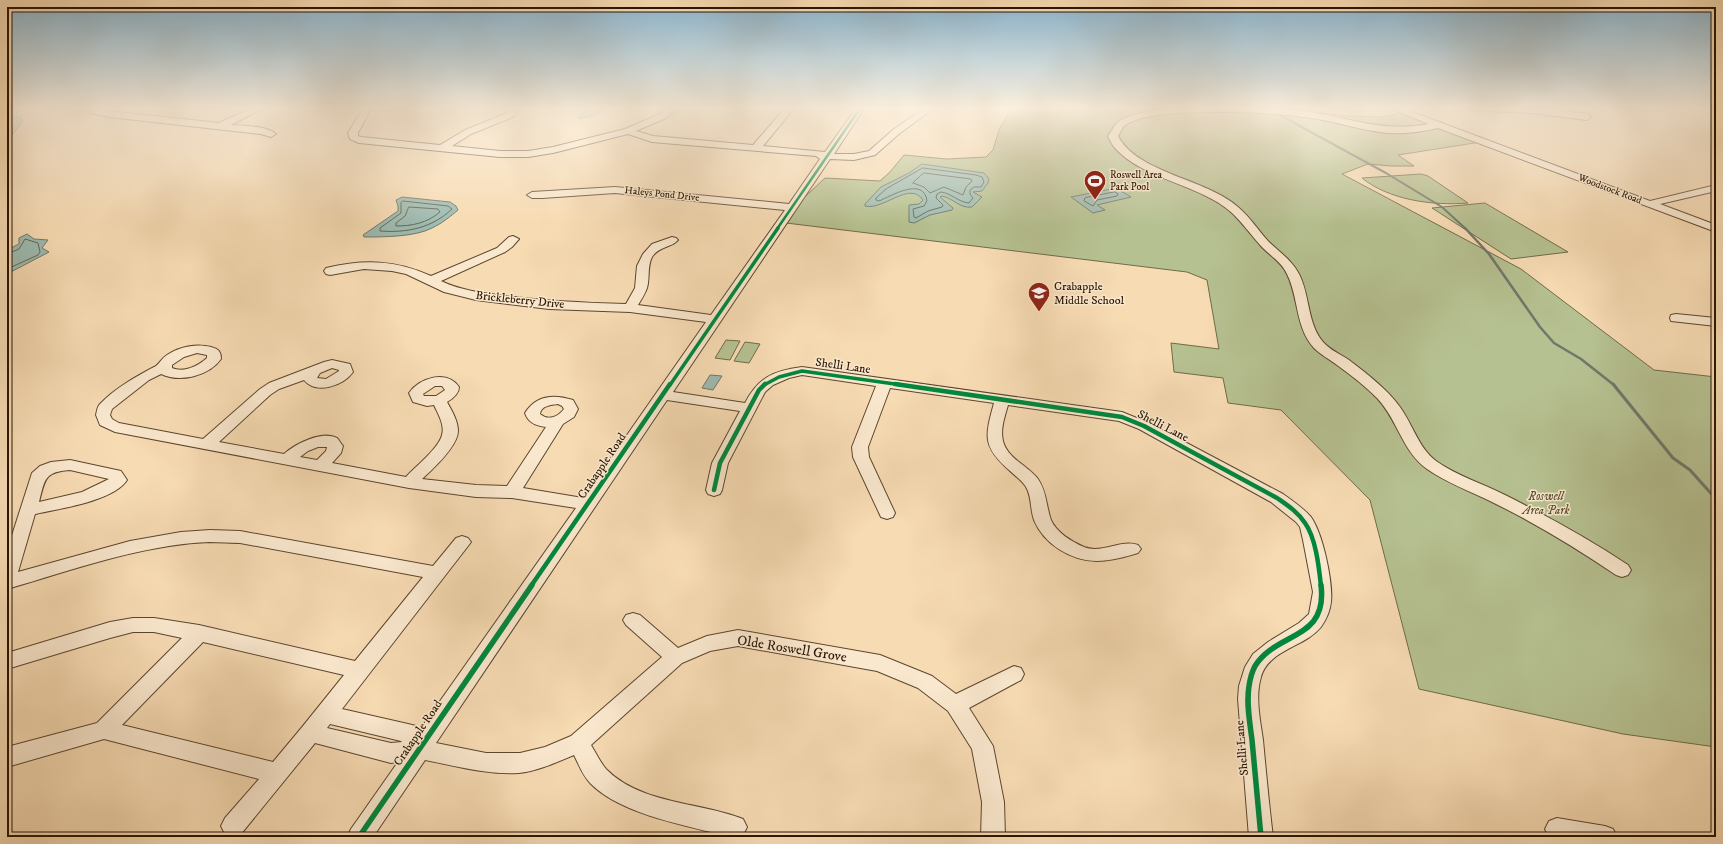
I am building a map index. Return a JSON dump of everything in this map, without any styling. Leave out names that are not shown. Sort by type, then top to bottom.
[{"type":"street","points":[[417,146],[500,154],[528,154],[567,146]]},
{"type":"street","points":[[442,149],[446,146]]},
{"type":"street","points":[[737,146],[786,151],[817,156],[854,157],[876,151],[881,146]]},
{"type":"street","name":"Crabapple Road","points":[[359,837],[835,146]]},
{"type":"street","points":[[1119,146],[1143,164],[1208,192],[1232,207],[1266,246],[1292,270],[1306,325],[1318,345],[1364,378],[1394,408],[1414,447],[1422,458],[1444,473],[1497,498],[1548,525],[1622,570]]},
{"type":"street","name":"Woodstock Road","points":[[1496,146],[1716,229]]},
{"type":"street","points":[[1649,204],[1716,188]]},
{"type":"street","name":"Haleys Pond Drive","points":[[532,195],[552,195],[590,190],[615,190],[792,207]]},
{"type":"street","points":[[431,281],[501,250],[513,239]]},
{"type":"street","points":[[630,308],[641,288],[643,266],[647,256],[656,246],[672,240]]},
{"type":"street","name":"Brickleberry Drive","points":[[330,271],[374,265],[392,267],[410,272],[463,294],[549,305],[630,308],[715,319]]},
{"type":"street","points":[[1676,318],[1716,322]]},
{"type":"street","points":[[164,367],[144,377],[105,407],[103,415],[105,422],[115,427],[409,483],[439,488],[512,492],[588,504]]},
{"type":"street","points":[[206,445],[274,386],[315,371]]},
{"type":"street","name":"Shelli Lane","points":[[714,490],[720,463],[759,390],[776,377],[791,373],[812,372],[1110,415],[1133,421],[1277,498],[1291,507],[1308,527],[1312,537],[1322,592],[1321,608],[1316,619],[1307,628],[1271,649],[1261,658],[1252,670],[1248,686],[1261,837]]},
{"type":"street","points":[[885,382],[860,447],[861,457],[886,513]]},
{"type":"street","points":[[662,395],[749,408]]},
{"type":"street","points":[[1002,399],[993,434],[994,444],[1001,455],[1025,475],[1033,485],[1038,495],[1043,519],[1047,528],[1058,540],[1075,550],[1095,556],[1132,549]]},
{"type":"street","points":[[409,483],[444,446],[450,436],[449,421],[439,400]]},
{"type":"street","points":[[512,492],[550,436],[557,421]]},
{"type":"street","points":[[287,460],[307,445],[320,441],[332,442],[335,446],[333,453],[320,466]]},
{"type":"street","points":[[7,581],[28,510],[38,477],[46,470],[57,466],[70,465],[115,475],[119,480],[111,487],[94,494],[28,510]]},
{"type":"street","points":[[7,581],[137,546],[171,539],[207,536],[240,537],[437,573]]},
{"type":"street","points":[[233,826],[311,733],[359,670],[462,542]]},
{"type":"street","points":[[633,620],[675,657]]},
{"type":"street","points":[[7,661],[133,625],[154,625],[199,633],[359,670]]},
{"type":"street","points":[[104,730],[199,633]]},
{"type":"street","name":"Olde Roswell Grove","points":[[311,733],[391,753],[420,749],[486,763],[520,763],[547,756],[579,742],[675,657],[707,644],[738,638],[880,663],[926,682],[955,705],[982,746],[993,802],[993,837]]},
{"type":"street","points":[[955,705],[1014,674]]},
{"type":"street","points":[[326,714],[408,734],[420,749]]},
{"type":"street","points":[[366,747],[380,728]]},
{"type":"street","points":[[7,757],[104,730],[276,773]]},
{"type":"street","points":[[579,742],[598,777],[618,792],[641,802],[735,827]]},
{"type":"street","points":[[1558,829],[1605,837]]},
{"type":"green space","name":"Roswell Area Park","points":[[994,146],[1453,146],[1398,155],[1414,166],[1368,164],[1342,174],[1521,269],[1654,370],[1716,377],[1716,747],[1623,734],[1419,689],[1370,500],[1281,410],[1228,403],[1223,378],[1174,372],[1171,343],[1219,349],[1207,280],[1187,272],[778,222],[825,178],[880,181],[890,172],[904,155],[947,159],[986,157],[993,150]]},
{"type":"green space","points":[[1421,174],[1428,176],[1468,203],[1455,204],[1412,200],[1385,192],[1362,178]]},
{"type":"green space","points":[[1485,203],[1568,252],[1511,259],[1432,208]]},
{"type":"green space","points":[[726,340],[740,341],[730,360],[715,358]]},
{"type":"green space","points":[[745,342],[760,344],[749,363],[734,361]]},
{"type":"water","points":[[922,164],[984,173],[989,179],[988,183],[982,191],[973,192],[982,197],[972,207],[960,205],[942,196],[940,197],[953,208],[952,210],[930,215],[914,223],[909,222],[909,205],[919,204],[923,200],[918,195],[911,193],[904,194],[880,204],[865,206],[865,204],[881,187],[909,173]]},
{"type":"water","name":"Roswell Area Park Pool","points":[[1116,188],[1131,197],[1097,205],[1105,210],[1093,213],[1071,197]]},
{"type":"water","points":[[402,197],[450,202],[456,206],[458,210],[439,224],[425,231],[399,236],[364,237],[363,235],[398,211],[396,200]]},
{"type":"water","points":[[27,234],[34,239],[48,240],[42,248],[49,252],[7,274],[7,250],[19,244],[19,238]]},
{"type":"water","points":[[710,375],[722,376],[713,390],[702,388]]},
{"type":"waterway","points":[[1337,146],[1386,173],[1442,207],[1466,229]]},
{"type":"waterway","points":[[1466,229],[1489,254],[1540,327],[1554,343],[1581,359],[1613,385]]},
{"type":"waterway","points":[[1613,385],[1673,458],[1690,470],[1716,499]]},
{"type":"cycle path","points":[[359,837],[834,146]]},
{"type":"cycle path","points":[[714,490],[720,463],[759,390],[768,382],[779,377],[802,371],[1122,417],[1144,426],[1277,498],[1298,514],[1308,527],[1316,559],[1322,595],[1318,616],[1314,622],[1303,631],[1267,653],[1255,667],[1251,676],[1248,699],[1261,837]]},
{"type":"place","name":"Roswell Area Park Pool","points":[[1095,200]]},
{"type":"place","name":"Crabapple Middle School","points":[[1039,312]]}]
